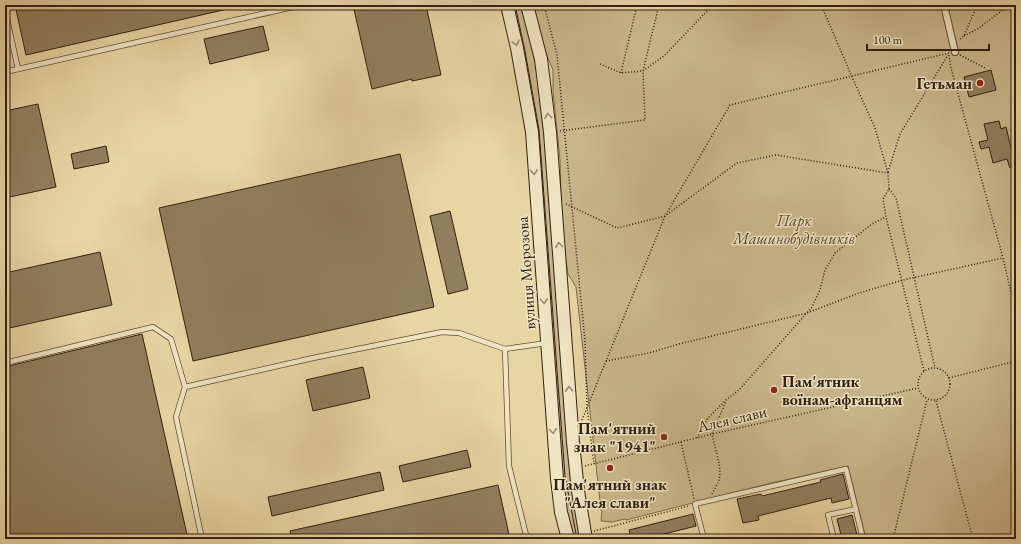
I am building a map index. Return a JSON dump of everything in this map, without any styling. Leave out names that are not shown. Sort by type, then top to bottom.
[{"type":"main road","name":"вулиця Морозова","points":[[507,5],[517,48],[532,132],[557,479],[561,512],[568,539]]},
{"type":"main road","points":[[527,5],[541,59],[550,132],[576,469],[585,536]]},
{"type":"street","points":[[944,5],[953,43],[952,53]]},
{"type":"lane","points":[[5,72],[293,7]]},
{"type":"lane","points":[[5,10],[18,69]]},
{"type":"lane","points":[[5,363],[153,328],[171,339],[185,387],[176,417],[202,539]]},
{"type":"lane","points":[[185,387],[313,358],[442,332],[459,333],[505,349],[547,343]]},
{"type":"lane","points":[[505,349],[510,466],[527,539]]},
{"type":"lane","points":[[704,539],[695,504],[846,469],[863,539]]},
{"type":"lane","points":[[834,539],[828,515],[856,509]]},
{"type":"path","points":[[544,5],[557,55],[584,341],[587,407],[594,464]]},
{"type":"path","points":[[621,73],[637,5]]},
{"type":"path","points":[[550,132],[645,120],[643,72],[659,5]]},
{"type":"path","points":[[600,64],[621,73],[643,72],[664,56],[711,5]]},
{"type":"path","points":[[820,5],[875,128],[888,171],[888,188],[883,199],[886,217],[903,280],[924,371]]},
{"type":"path","points":[[964,36],[977,5]]},
{"type":"path","points":[[953,43],[979,28],[1009,5]]},
{"type":"path","points":[[888,174],[900,134],[952,53]]},
{"type":"path","points":[[952,53],[951,68],[1003,258],[1016,315]]},
{"type":"path","points":[[581,421],[665,216],[730,105],[952,53],[985,68]]},
{"type":"path","points":[[555,199],[616,228],[665,216],[737,163],[776,155],[888,174]]},
{"type":"path","points":[[888,188],[896,198],[936,368]]},
{"type":"path","points":[[697,438],[708,418],[727,399],[739,390],[812,307],[820,290],[825,270],[835,253],[867,227],[886,217]]},
{"type":"path","points":[[606,361],[649,353],[679,344],[807,313],[859,293],[903,280],[1003,258]]},
{"type":"path","points":[[949,378],[1016,361]]},
{"type":"path","points":[[936,368],[944,371],[949,378],[950,388],[941,399],[936,401],[927,400],[919,393],[918,379],[924,371],[936,368]]},
{"type":"path","name":"Алея слави","points":[[576,469],[712,434],[918,388]]},
{"type":"path","points":[[709,500],[719,481],[720,473],[712,434],[727,399]]},
{"type":"path","points":[[893,539],[927,400]]},
{"type":"path","points":[[936,401],[973,539]]},
{"type":"path","points":[[585,536],[695,504],[681,442]]},
{"type":"green space","points":[[511,5],[523,5],[536,68],[546,135],[584,539],[571,539],[565,510],[535,136]]},
{"type":"green space","name":"Парк Машинобудівників","points":[[533,5],[1016,5],[1016,539],[866,539],[848,466],[771,483],[626,520],[612,522],[601,521],[602,510],[576,287],[568,274],[562,236],[560,159],[553,91],[553,70],[543,47]]},
{"type":"building","points":[[15,5],[231,5],[232,8],[26,55]]},
{"type":"building","points":[[353,5],[426,5],[441,75],[412,81],[412,79],[372,89]]},
{"type":"building","points":[[263,26],[269,50],[210,64],[204,39]]},
{"type":"building","name":"Гетьман","points":[[991,70],[996,90],[969,97],[964,77]]},
{"type":"building","points":[[38,104],[56,187],[5,198],[5,111]]},
{"type":"building","points":[[999,121],[1001,129],[1006,127],[1011,148],[1016,147],[1016,166],[1010,168],[1007,159],[993,163],[989,147],[981,149],[979,142],[988,140],[984,124]]},
{"type":"building","points":[[106,146],[109,162],[74,169],[71,154]]},
{"type":"building","points":[[400,154],[434,307],[193,361],[159,208]]},
{"type":"building","points":[[450,211],[468,289],[448,294],[430,216]]},
{"type":"building","points":[[100,252],[112,305],[5,329],[5,273]]},
{"type":"building","points":[[142,334],[188,539],[5,539],[5,367]]},
{"type":"building","points":[[363,367],[370,398],[313,411],[306,380]]},
{"type":"building","points":[[467,450],[471,467],[403,482],[399,466]]},
{"type":"building","points":[[380,472],[384,490],[272,516],[268,497]]},
{"type":"building","points":[[843,474],[849,499],[832,503],[831,498],[758,516],[759,520],[743,523],[737,499],[761,494],[762,496],[821,482],[820,480]]},
{"type":"building","points":[[498,485],[510,539],[292,539],[290,531]]},
{"type":"building","points":[[693,514],[696,526],[644,539],[631,539],[629,530]]},
{"type":"building","points":[[852,515],[858,539],[842,539],[837,519]]},
{"type":"tram line","points":[[515,5],[539,130],[565,476],[577,539]]},
{"type":"place","name":"Гетьман","points":[[980,83]]},
{"type":"place","name":"Пам'ятник воїнам-афганцям","points":[[774,390]]},
{"type":"place","name":"Пам'ятний знак \"1941\"","points":[[664,437]]},
{"type":"place","name":"Пам'ятний знак \"Алея слави\"","points":[[610,468]]}]
